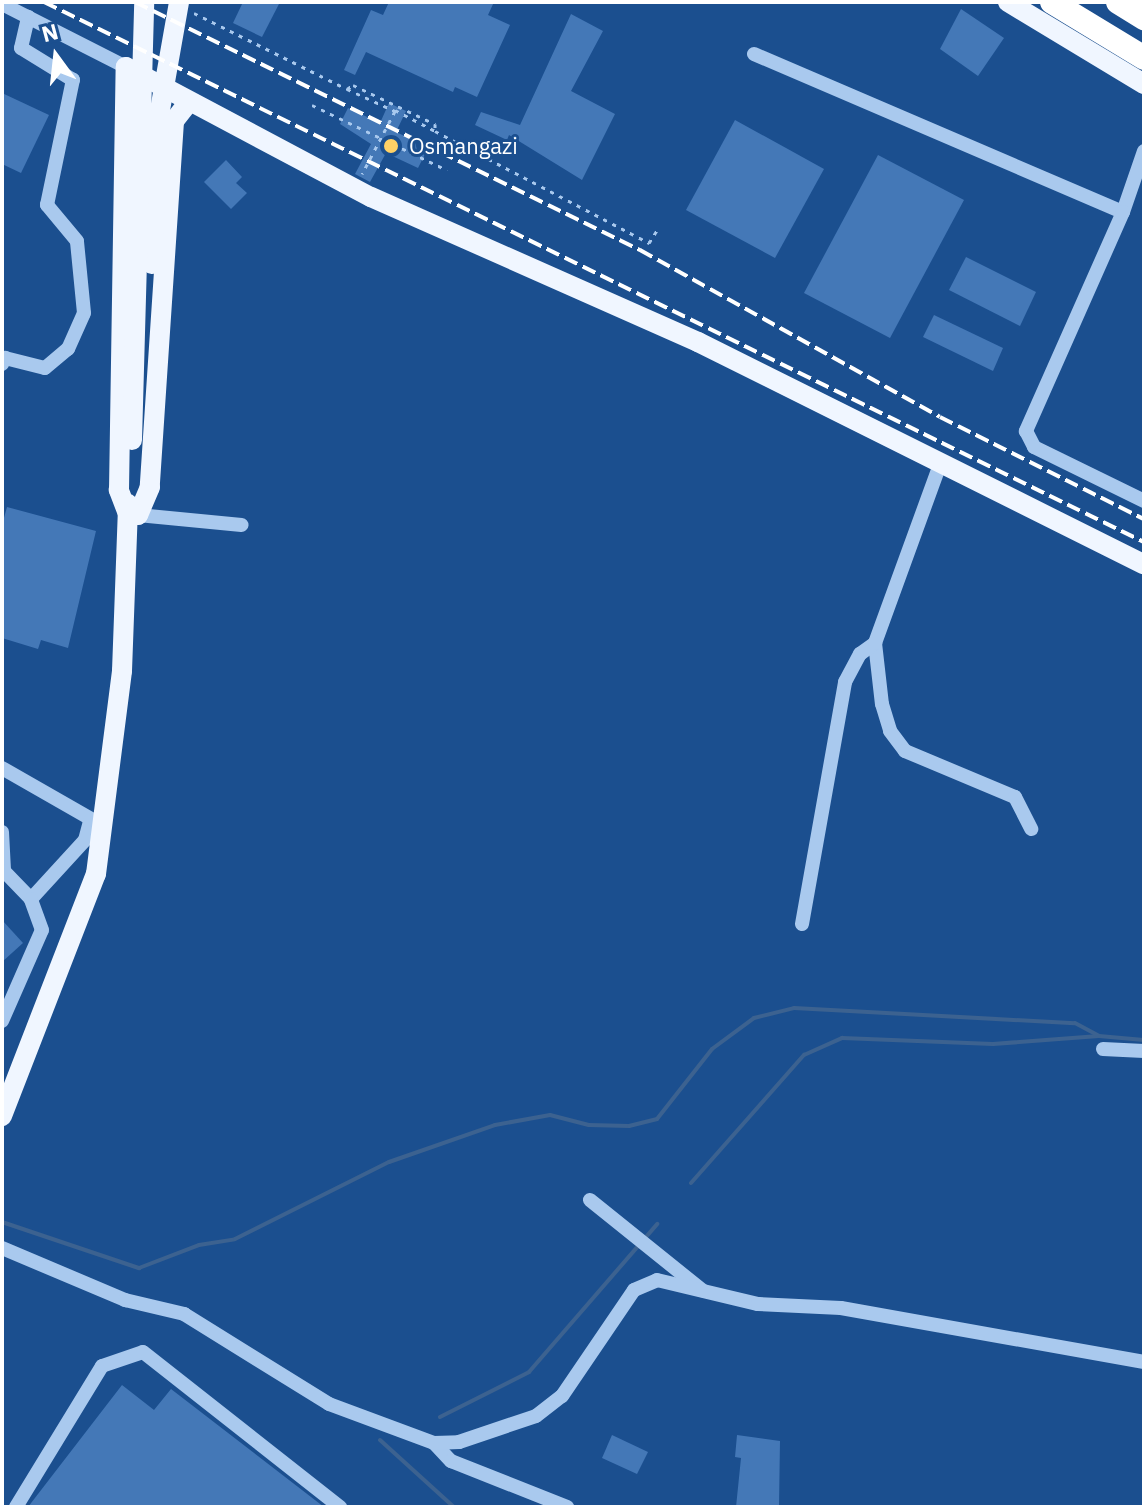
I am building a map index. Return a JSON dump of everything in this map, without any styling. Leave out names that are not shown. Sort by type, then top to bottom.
[{"type":"highway","points":[[1052,2],[1144,58]]},
{"type":"highway","points":[[1118,2],[1144,15]]},
{"type":"highway","points":[[1132,2],[1144,15]]},
{"type":"main road","points":[[141,398],[144,2]]},
{"type":"main road","points":[[1008,2],[1144,84]]},
{"type":"main road","points":[[2,1116],[96,874],[96,822],[122,671],[160,110],[182,5]]},
{"type":"main road","points":[[133,514],[119,490],[126,67],[188,103],[371,197],[698,342],[1144,564]]},
{"type":"main road","points":[[133,514],[150,487],[158,412],[174,121],[188,103]]},
{"type":"street","points":[[2,4],[126,67]]},
{"type":"street","points":[[2,364],[5,358],[45,368],[68,349],[84,313],[77,241],[47,205],[73,80],[21,48],[28,17]]},
{"type":"street","points":[[754,54],[1123,212]]},
{"type":"street","points":[[1144,151],[1123,212],[1026,431],[1034,447],[1144,501]]},
{"type":"street","points":[[941,462],[875,643],[882,704],[890,731],[905,751],[1015,797],[1031,829]]},
{"type":"street","points":[[133,514],[242,525]]},
{"type":"street","points":[[802,924],[845,682],[860,654],[875,643]]},
{"type":"street","points":[[2,768],[96,822],[85,840],[31,899]]},
{"type":"street","points":[[2,832],[4,871],[31,899],[42,930],[2,1021]]},
{"type":"street","points":[[1103,1049],[1144,1051]]},
{"type":"street","points":[[590,1200],[704,1291]]},
{"type":"street","points":[[2,1248],[125,1300],[184,1314],[329,1404],[434,1443],[459,1442],[536,1416],[562,1396],[634,1290],[657,1280],[758,1304],[841,1308],[1144,1362]]},
{"type":"street","points":[[16,1507],[102,1366],[143,1352],[340,1507]]},
{"type":"street","points":[[434,1443],[451,1461],[567,1507]]},
{"type":"path","points":[[182,5],[347,89],[435,124],[435,131]]},
{"type":"path","points":[[347,89],[353,85],[404,115],[649,243],[657,230]]},
{"type":"path","points":[[312,105],[447,170]]},
{"type":"path","points":[[371,180],[362,176],[396,109]]},
{"type":"building","points":[[243,2],[280,2],[262,37],[233,23]]},
{"type":"building","points":[[389,2],[494,2],[488,15],[510,25],[477,97],[455,87],[453,92],[366,52],[355,75],[344,70],[371,10],[383,15]]},
{"type":"building","points":[[961,9],[1004,38],[978,76],[940,49]]},
{"type":"building","points":[[571,14],[603,31],[571,91],[615,114],[582,180],[509,135],[507,140],[475,125],[481,112],[520,125]]},
{"type":"building","points":[[2,93],[49,115],[21,173],[2,164]]},
{"type":"building","points":[[389,103],[406,111],[396,132],[415,141],[417,151],[425,154],[418,168],[386,153],[370,182],[355,174],[371,144],[340,124],[348,108],[380,123]]},
{"type":"building","points":[[735,120],[824,169],[775,258],[686,210]]},
{"type":"building","points":[[878,155],[964,200],[890,338],[804,293]]},
{"type":"building","points":[[226,160],[242,177],[236,183],[247,193],[231,209],[204,182]]},
{"type":"building","points":[[966,257],[1036,292],[1020,326],[949,290]]},
{"type":"building","points":[[934,315],[1003,348],[993,371],[923,337]]},
{"type":"building","points":[[7,507],[96,531],[68,648],[41,640],[38,649],[2,638],[2,525]]},
{"type":"building","points":[[2,920],[23,943],[2,962]]},
{"type":"building","points":[[122,1385],[154,1410],[171,1389],[324,1507],[28,1507]]},
{"type":"building","points":[[612,1435],[648,1452],[637,1474],[602,1458]]},
{"type":"building","points":[[737,1435],[780,1441],[779,1507],[736,1507],[741,1458],[735,1457]]},
{"type":"waterway","points":[[2,1222],[139,1268],[199,1245],[235,1239],[389,1162],[495,1125],[550,1115],[589,1125],[629,1126],[657,1119],[712,1049],[754,1018],[794,1008],[1075,1023],[1099,1036]]},
{"type":"waterway","points":[[691,1183],[804,1055],[842,1038],[993,1044],[1099,1036],[1144,1040]]},
{"type":"waterway","points":[[440,1417],[529,1372],[657,1224]]},
{"type":"waterway","points":[[380,1440],[454,1507]]},
{"type":"railway","points":[[44,2],[1144,542]]},
{"type":"railway","points":[[135,2],[640,250],[940,417],[1144,519]]},
{"type":"place","name":"Osmangazi","points":[[391,146]]}]
